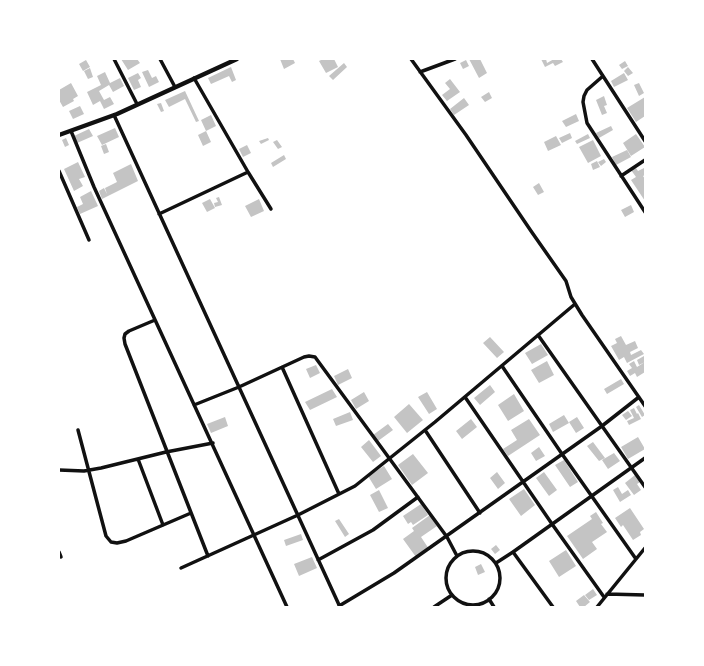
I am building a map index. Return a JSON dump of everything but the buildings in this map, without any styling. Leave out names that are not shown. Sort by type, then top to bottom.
[{"type":"street","points":[[114,59],[137,104]]},
{"type":"street","points":[[160,59],[175,87]]},
{"type":"street","points":[[59,135],[114,115],[194,78],[226,61],[237,59]]},
{"type":"street","points":[[411,59],[466,135],[530,231],[566,281],[575,304],[645,406]]},
{"type":"street","points":[[420,72],[455,59]]},
{"type":"street","points":[[592,59],[645,141]]},
{"type":"street","points":[[603,76],[587,90],[584,96],[583,102],[587,123],[644,210]]},
{"type":"street","points":[[194,78],[271,209]]},
{"type":"street","points":[[114,115],[340,606],[394,573],[447,537],[602,426],[639,397]]},
{"type":"street","points":[[71,131],[94,187],[194,405],[213,443],[287,607]]},
{"type":"street","points":[[621,176],[645,160]]},
{"type":"street","points":[[59,170],[90,240]]},
{"type":"street","points":[[159,214],[248,172]]},
{"type":"street","points":[[181,568],[298,515],[355,486],[465,397],[575,304]]},
{"type":"street","points":[[155,320],[125,334],[125,344],[208,556]]},
{"type":"street","points":[[538,335],[645,487]]},
{"type":"street","points":[[194,405],[304,357],[315,357],[447,537],[457,556]]},
{"type":"street","points":[[502,366],[636,558]]},
{"type":"street","points":[[282,367],[339,494]]},
{"type":"street","points":[[465,397],[552,524],[606,595]]},
{"type":"street","points":[[78,430],[106,536],[111,542],[117,543],[126,541],[191,513]]},
{"type":"street","points":[[425,430],[480,513]]},
{"type":"street","points":[[59,470],[88,470],[213,443]]},
{"type":"street","points":[[496,564],[645,458]]},
{"type":"street","points":[[138,459],[162,526]]},
{"type":"street","points":[[318,560],[372,530],[418,497]]},
{"type":"street","points":[[597,607],[645,548]]},
{"type":"street","points":[[475,551],[490,557],[496,564],[499,571],[500,580],[498,588],[493,596],[477,604],[468,604],[460,601],[452,595],[446,578],[448,569],[457,556],[466,552],[475,551]]},
{"type":"street","points":[[59,552],[60,557]]},
{"type":"street","points":[[513,552],[553,607]]},
{"type":"street","points":[[606,595],[645,594]]},
{"type":"street","points":[[434,607],[452,595]]},
{"type":"street","points":[[489,599],[494,607]]}]
